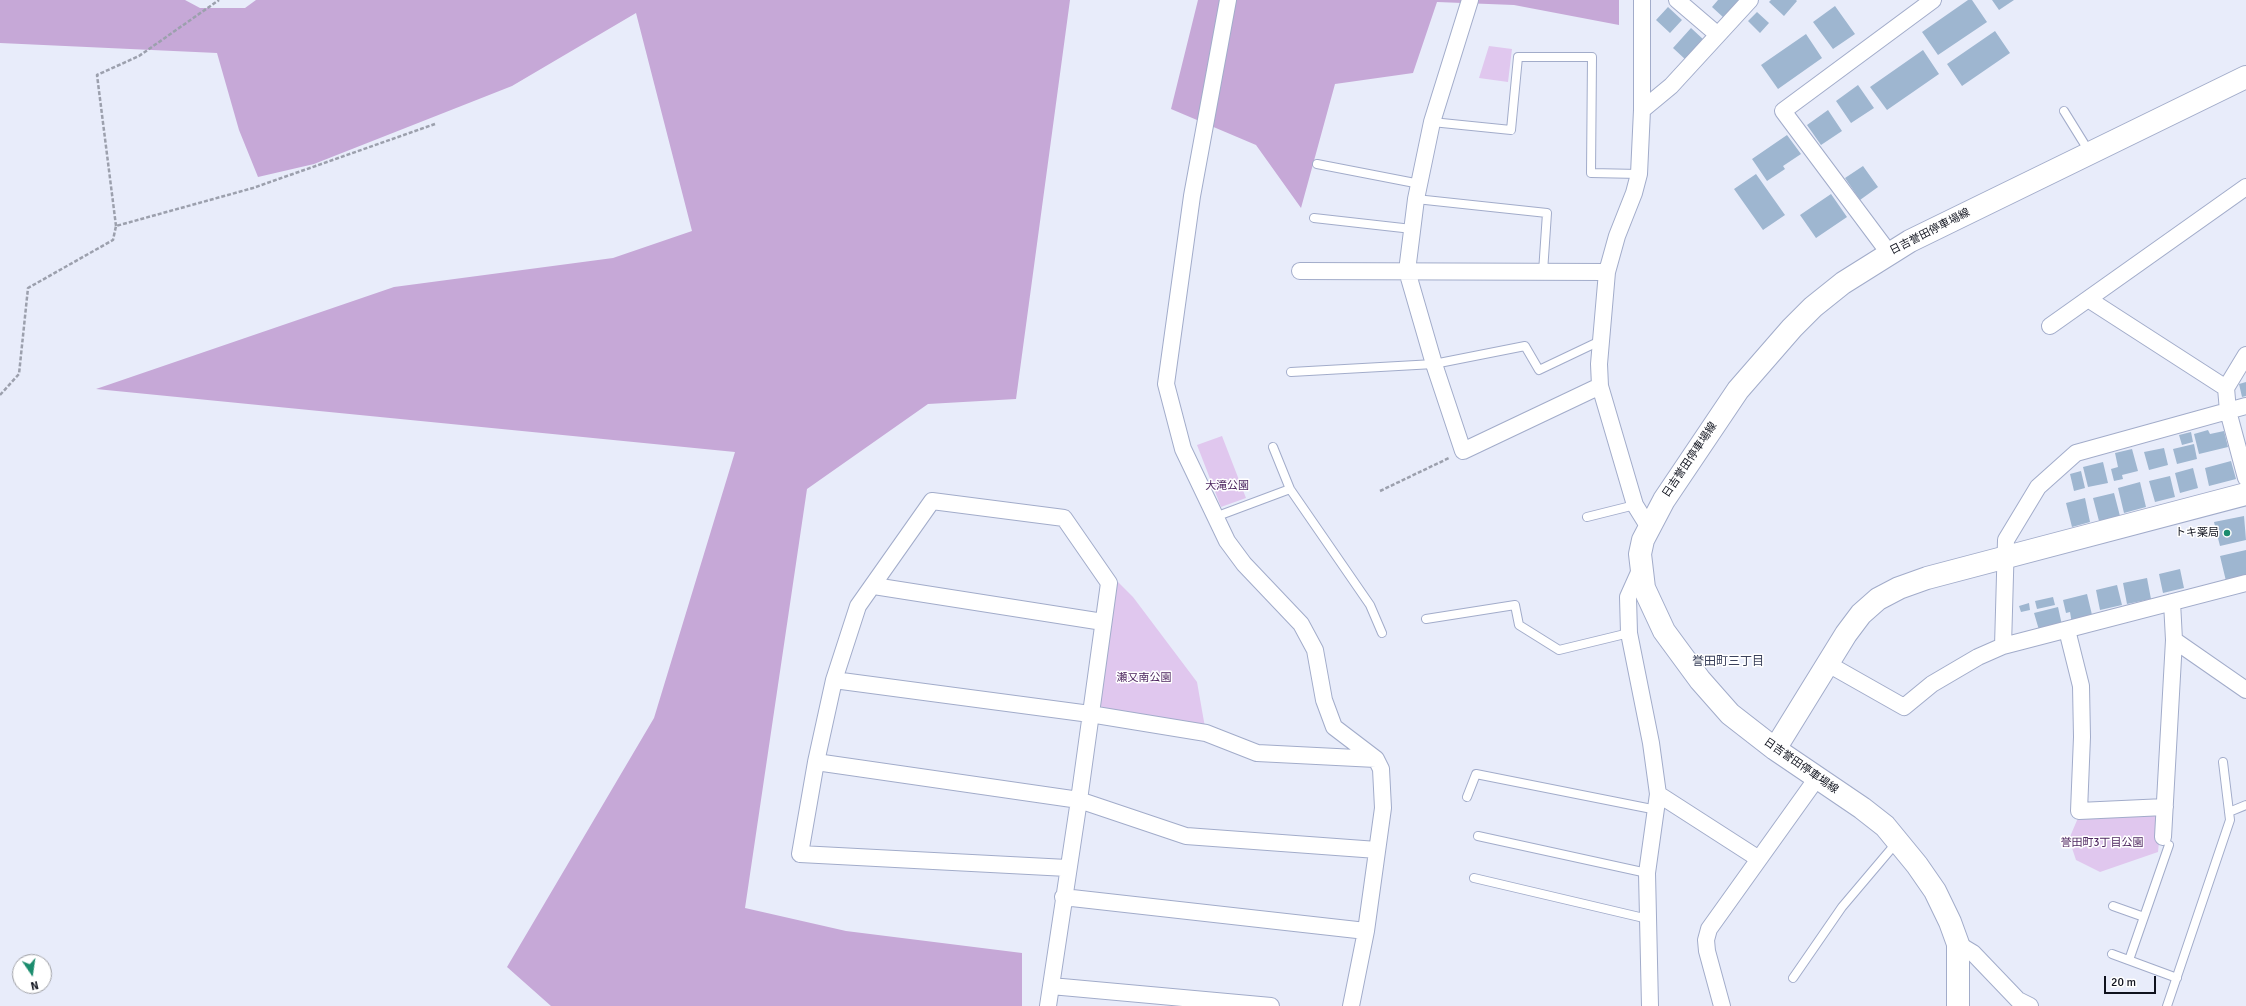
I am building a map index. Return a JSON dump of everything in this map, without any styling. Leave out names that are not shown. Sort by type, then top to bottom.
[{"type":"main road","name":"日吉誉田停車場線","points":[[1958,1006],[1958,944],[1950,922],[1935,891],[1885,826],[1862,808],[1776,749],[1730,714],[1682,657],[1664,631],[1644,588],[1641,568],[1642,540],[1648,526],[1738,390],[1764,358],[1813,307],[1843,283],[1910,241],[2246,77]]},
{"type":"main road","points":[[1776,749],[1828,664],[1861,614],[1878,599],[1899,588],[1928,578],[2006,556],[2246,494]]},
{"type":"street","points":[[1228,0],[1192,196],[1166,384],[1183,449],[1227,541],[1244,564],[1300,624],[1315,650],[1324,700],[1334,727],[1376,759],[1382,769],[1383,808],[1366,931],[1351,1006]]},
{"type":"street","points":[[1470,0],[1432,122],[1418,191],[1407,271],[1434,364],[1462,452],[1600,386]]},
{"type":"street","points":[[1642,0],[1642,110],[1639,174],[1634,193],[1617,236],[1608,272],[1600,341],[1600,386],[1635,505],[1648,526]]},
{"type":"street","points":[[1677,0],[1718,35]]},
{"type":"street","points":[[1642,110],[1671,86],[1750,0]]},
{"type":"street","points":[[1889,253],[1783,111],[1933,0]]},
{"type":"street","points":[[2050,326],[2246,187]]},
{"type":"street","points":[[1300,271],[1608,272]]},
{"type":"street","points":[[2088,299],[2226,388]]},
{"type":"street","points":[[2246,355],[2226,388],[2228,411],[2246,478]]},
{"type":"street","points":[[2003,646],[2006,540],[2038,487],[2076,453],[2246,406]]},
{"type":"street","points":[[1048,1006],[1067,868],[1079,800],[1109,583],[1064,518],[932,501],[874,586],[858,606],[834,680],[816,762],[800,854],[1067,868]]},
{"type":"street","points":[[1641,568],[1628,598],[1629,633],[1651,743],[1658,794],[1657,810],[1647,872],[1650,1006]]},
{"type":"street","points":[[1828,664],[1904,707],[1932,684],[1978,657],[2003,646],[2246,583]]},
{"type":"street","points":[[874,586],[1103,622]]},
{"type":"street","points":[[2166,841],[2165,807],[2174,640],[2172,602]]},
{"type":"street","points":[[2067,630],[2081,686],[2082,737],[2078,811],[2165,807]]},
{"type":"street","points":[[2174,640],[2246,690]]},
{"type":"street","points":[[834,680],[1090,714],[1206,733],[1257,753],[1376,759]]},
{"type":"street","points":[[816,762],[1079,800],[1186,836],[1377,850]]},
{"type":"street","points":[[1722,1006],[1706,940],[1709,929],[1817,778]]},
{"type":"street","points":[[1658,794],[1759,859]]},
{"type":"street","points":[[1063,897],[1366,931]]},
{"type":"street","points":[[1958,944],[1973,953],[2018,1000],[2030,1006]]},
{"type":"street","points":[[1051,986],[1271,1006]]},
{"type":"lane","points":[[1432,122],[1511,130],[1518,57],[1592,57],[1591,173],[1639,174]]},
{"type":"lane","points":[[2064,111],[2090,153]]},
{"type":"lane","points":[[1318,164],[1418,191],[1547,213],[1543,272]]},
{"type":"lane","points":[[1314,218],[1412,229]]},
{"type":"lane","points":[[1291,372],[1434,364],[1525,346],[1539,370],[1600,341]]},
{"type":"lane","points":[[1273,447],[1290,489],[1370,605],[1382,633]]},
{"type":"lane","points":[[1215,517],[1290,489]]},
{"type":"lane","points":[[1587,517],[1635,505]]},
{"type":"lane","points":[[1426,619],[1515,605],[1519,625],[1559,650],[1629,633]]},
{"type":"lane","points":[[2167,1006],[2230,820],[2223,762]]},
{"type":"lane","points":[[1468,797],[1476,774],[1657,810]]},
{"type":"lane","points":[[2229,812],[2246,805]]},
{"type":"lane","points":[[1478,836],[1647,872]]},
{"type":"lane","points":[[1793,978],[1842,907],[1898,841]]},
{"type":"lane","points":[[2129,960],[2144,917],[2166,841]]},
{"type":"lane","points":[[1474,878],[1648,919]]},
{"type":"lane","points":[[2113,906],[2144,917]]},
{"type":"lane","points":[[2112,954],[2177,978]]},
{"type":"path","points":[[0,395],[19,374],[28,288],[113,240],[116,226],[97,76],[139,56],[219,0]]},
{"type":"path","points":[[116,226],[253,188],[435,124]]},
{"type":"path","points":[[1380,491],[1462,452]]},
{"type":"green space","points":[[1489,46],[1512,49],[1508,82],[1479,78]]},
{"type":"green space","name":"大滝公園","points":[[1222,436],[1246,498],[1221,507],[1197,445]]},
{"type":"green space","name":"瀬又南公園","points":[[1117,581],[1133,597],[1197,682],[1206,733],[1099,708]]},
{"type":"green space","name":"誉田町3丁目公園","points":[[2156,814],[2161,821],[2158,852],[2100,872],[2076,860],[2069,839],[2078,818]]},
{"type":"shaded area","points":[[0,0],[185,0],[200,8],[245,8],[256,0],[1070,0],[1016,399],[928,404],[807,489],[745,908],[846,931],[1022,953],[1022,1006],[551,1006],[507,967],[654,718],[735,452],[96,389],[394,287],[613,258],[692,231],[636,13],[512,86],[314,164],[258,177],[239,130],[217,53],[0,43]]},
{"type":"shaded area","points":[[1198,0],[1619,0],[1619,25],[1514,5],[1437,2],[1413,73],[1335,84],[1301,208],[1256,145],[1171,109]]},
{"type":"building","points":[[1718,0],[1741,0],[1724,18],[1712,7]]},
{"type":"building","points":[[1771,0],[1797,1],[1784,16],[1769,2]]},
{"type":"building","points":[[1968,0],[1972,0],[1987,22],[1938,55],[1922,32]]},
{"type":"building","points":[[1992,0],[2014,0],[1999,10]]},
{"type":"building","points":[[1835,6],[1855,34],[1833,49],[1813,22]]},
{"type":"building","points":[[1668,7],[1682,20],[1670,33],[1656,20]]},
{"type":"building","points":[[1757,12],[1769,23],[1760,33],[1748,21]]},
{"type":"building","points":[[1691,28],[1704,40],[1686,60],[1673,48]]},
{"type":"building","points":[[1995,31],[2010,53],[1962,86],[1947,64]]},
{"type":"building","points":[[1806,34],[1822,58],[1778,89],[1761,65]]},
{"type":"building","points":[[1923,50],[1939,74],[1887,110],[1870,87]]},
{"type":"building","points":[[1858,85],[1874,108],[1851,123],[1836,101]]},
{"type":"building","points":[[1828,110],[1842,131],[1821,145],[1807,125]]},
{"type":"building","points":[[1787,135],[1801,154],[1783,166],[1785,169],[1767,181],[1752,159]]},
{"type":"building","points":[[1863,166],[1878,187],[1860,200],[1845,178]]},
{"type":"building","points":[[1756,174],[1785,215],[1763,230],[1734,189]]},
{"type":"building","points":[[1831,194],[1847,217],[1816,238],[1800,215]]},
{"type":"building","points":[[2246,382],[2246,396],[2242,397],[2239,384]]},
{"type":"building","points":[[2208,430],[2210,434],[2224,431],[2228,447],[2199,454],[2194,434]]},
{"type":"building","points":[[2191,432],[2193,442],[2182,445],[2179,435]]},
{"type":"building","points":[[2194,444],[2197,459],[2177,464],[2173,449]]},
{"type":"building","points":[[2164,448],[2168,465],[2149,470],[2144,452]]},
{"type":"building","points":[[2132,449],[2138,471],[2122,475],[2123,479],[2114,481],[2111,469],[2118,467],[2115,453]]},
{"type":"building","points":[[2231,461],[2236,479],[2209,486],[2205,468]]},
{"type":"building","points":[[2103,462],[2108,483],[2088,487],[2083,467]]},
{"type":"building","points":[[2193,468],[2198,488],[2180,493],[2175,473]]},
{"type":"building","points":[[2081,471],[2085,488],[2074,491],[2070,474]]},
{"type":"building","points":[[2170,476],[2175,497],[2155,502],[2149,481]]},
{"type":"building","points":[[2140,482],[2146,507],[2124,513],[2118,488]]},
{"type":"building","points":[[2114,493],[2120,516],[2099,521],[2093,498]]},
{"type":"building","points":[[2085,498],[2090,522],[2072,527],[2066,503]]},
{"type":"building","points":[[2244,516],[2246,540],[2220,546],[2214,522]]},
{"type":"building","points":[[2246,550],[2246,577],[2226,581],[2220,556]]},
{"type":"building","points":[[2180,569],[2184,588],[2163,593],[2159,574]]},
{"type":"building","points":[[2147,578],[2151,599],[2127,604],[2123,583]]},
{"type":"building","points":[[2117,585],[2122,605],[2100,610],[2096,590]]},
{"type":"building","points":[[2087,594],[2093,619],[2072,624],[2070,612],[2066,613],[2063,600]]},
{"type":"building","points":[[2053,597],[2055,605],[2037,609],[2035,601]]},
{"type":"building","points":[[2029,603],[2030,610],[2021,612],[2019,606]]},
{"type":"building","points":[[2058,607],[2062,625],[2039,630],[2034,613]]},
{"type":"place","name":"トキ薬局","points":[[2227,533]]},
{"type":"district","name":"誉田町三丁目","points":[[1728,662]]}]
